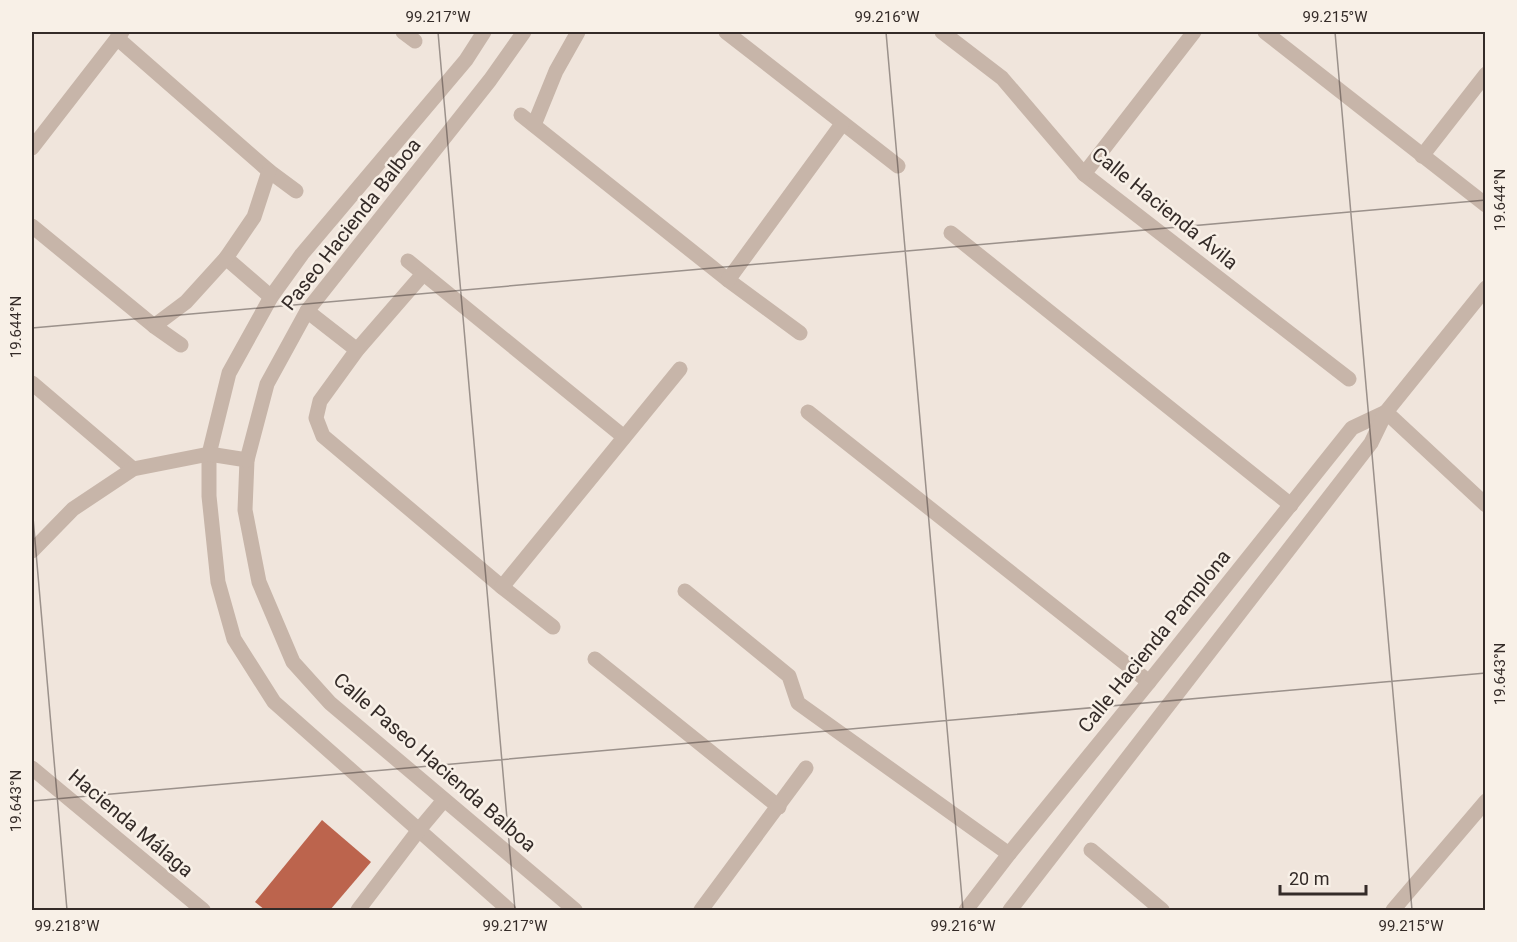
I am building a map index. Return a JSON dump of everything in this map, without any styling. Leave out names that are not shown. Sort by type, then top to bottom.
[{"type":"street","name":"Paseo Hacienda Balboa","points":[[209,454],[229,373],[271,297],[302,254],[466,60],[484,32]]},
{"type":"street","name":"Paseo Hacienda Balboa","points":[[247,460],[267,384],[307,311],[490,80],[524,32]]},
{"type":"street","points":[[726,32],[898,166]]},
{"type":"street","name":"Calle Hacienda Ávila","points":[[942,32],[1002,78],[1084,174],[1349,379]]},
{"type":"street","points":[[1084,174],[1194,32]]},
{"type":"street","points":[[1265,32],[1485,205]]},
{"type":"street","points":[[534,125],[573,34]]},
{"type":"street","points":[[32,148],[119,35],[269,171],[296,191]]},
{"type":"street","points":[[1422,156],[1485,74]]},
{"type":"street","points":[[521,115],[728,280],[800,333]]},
{"type":"street","points":[[728,280],[842,124]]},
{"type":"street","points":[[154,326],[186,302],[226,258],[254,217],[269,171]]},
{"type":"street","points":[[32,226],[154,326],[181,345]]},
{"type":"street","points":[[951,233],[1291,505]]},
{"type":"street","points":[[226,258],[271,297]]},
{"type":"street","points":[[408,261],[624,438]]},
{"type":"street","points":[[423,274],[357,350],[320,401],[316,418],[322,436],[553,627]]},
{"type":"street","name":"Calle Hacienda Pamplona","points":[[1010,910],[1371,443],[1386,412],[1485,288]]},
{"type":"street","points":[[307,311],[357,350]]},
{"type":"street","points":[[502,587],[680,369]]},
{"type":"street","points":[[32,383],[133,469]]},
{"type":"street","points":[[808,412],[1149,682]]},
{"type":"street","points":[[1386,412],[1485,505]]},
{"type":"street","name":"Calle Hacienda Pamplona","points":[[966,910],[1352,428],[1386,412]]},
{"type":"street","points":[[32,551],[73,509],[133,469],[209,454],[247,460]]},
{"type":"street","points":[[209,454],[209,496],[218,582],[234,639],[274,702],[508,910]]},
{"type":"street","name":"Calle Paseo Hacienda Balboa","points":[[247,460],[245,510],[259,582],[293,662],[330,703],[575,910]]},
{"type":"street","points":[[685,591],[789,676],[798,703],[1009,854]]},
{"type":"street","points":[[595,659],[778,807]]},
{"type":"street","name":"Hacienda Málaga","points":[[32,768],[203,910]]},
{"type":"street","points":[[701,910],[806,768]]},
{"type":"street","points":[[358,910],[444,800]]},
{"type":"street","points":[[1394,910],[1485,801]]},
{"type":"street","points":[[1091,850],[1162,910]]},
{"type":"building","points":[[322,820],[371,862],[330,910],[265,910],[255,902]]}]
